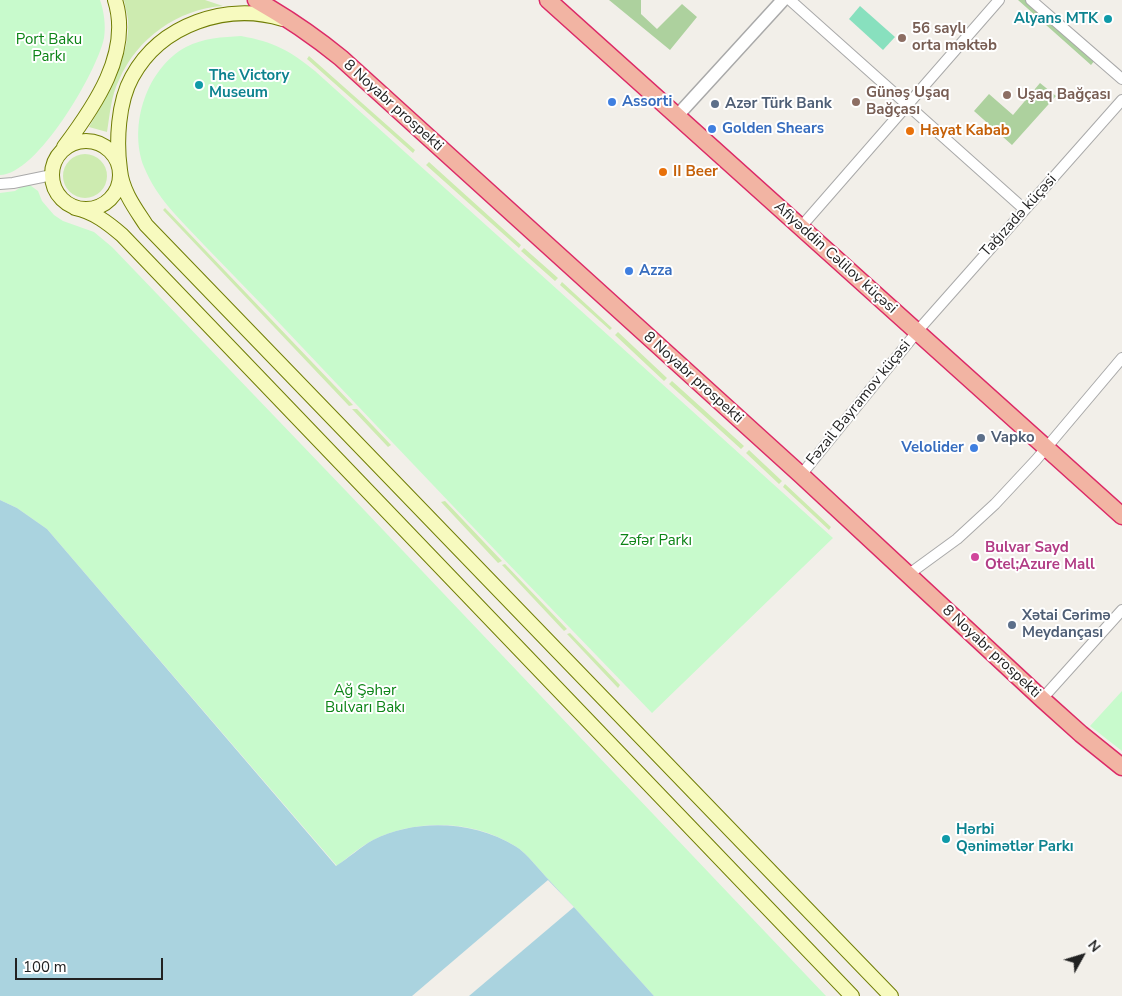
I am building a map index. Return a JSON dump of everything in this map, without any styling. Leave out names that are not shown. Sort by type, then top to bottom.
[{"type":"highway","name":"8 Noyabr prospekti","points":[[256,0],[296,24],[341,58],[801,475],[1042,699],[1122,767]]},
{"type":"highway","name":"Afiyəddin Cəlilov küçəsi","points":[[548,0],[1122,516]]},
{"type":"main road","points":[[116,0],[119,41],[114,61],[92,108],[54,164],[53,186],[58,195],[66,203],[110,224],[122,235],[852,996]]},
{"type":"main road","points":[[75,208],[87,210],[98,208],[108,202],[116,193],[120,182],[120,120],[126,91],[138,67],[159,44],[177,31],[218,15],[255,13],[296,24]]},
{"type":"main road","points":[[59,154],[67,147],[78,142],[89,141],[100,144],[109,150],[116,159],[126,191],[146,225],[891,996]]},
{"type":"street","points":[[677,116],[783,0]]},
{"type":"street","points":[[790,0],[1024,208]]},
{"type":"street","points":[[800,228],[999,0]]},
{"type":"street","points":[[1031,0],[1122,79]]},
{"type":"street","name":"Tağızadə küçəsi","points":[[917,332],[1024,208],[1122,100]]},
{"type":"street","points":[[0,184],[52,175]]},
{"type":"street","name":"Fəzail Bayramov küçəsi","points":[[801,475],[917,332]]},
{"type":"street","points":[[909,574],[978,521],[1001,498],[1122,358]]},
{"type":"street","points":[[1042,699],[1122,610]]},
{"type":"green space","name":"Port Baku Parkı","points":[[0,0],[100,0],[104,14],[105,29],[99,54],[90,74],[63,119],[47,141],[31,158],[15,171],[0,175]]},
{"type":"green space","points":[[124,0],[205,0],[223,6],[206,8],[190,13],[161,28],[148,39],[127,65],[116,86],[107,132],[89,127],[110,89],[126,47],[128,19]]},
{"type":"green space","points":[[609,0],[641,0],[641,14],[657,29],[682,4],[697,17],[670,50]]},
{"type":"green space","points":[[1018,0],[1028,0],[1096,59],[1091,65]]},
{"type":"green space","points":[[860,6],[895,37],[883,50],[849,19]]},
{"type":"green space","name":"Zəfər Parkı","points":[[241,36],[263,41],[281,48],[315,71],[833,538],[652,713],[170,209],[149,179],[140,151],[138,133],[144,99],[151,83],[172,56],[186,47],[206,40]]},
{"type":"green space","points":[[309,56],[415,150],[413,153],[307,59]]},
{"type":"green space","points":[[1040,83],[1056,96],[1012,145],[974,111],[989,94],[1013,115]]},
{"type":"green space","points":[[81,154],[89,154],[101,160],[107,176],[101,192],[89,198],[81,198],[69,192],[63,180],[63,172],[69,160]]},
{"type":"green space","points":[[429,162],[521,245],[519,248],[426,165]]},
{"type":"green space","name":"Ağ Şəhər Bulvarı Bakı","points":[[27,183],[38,191],[42,201],[54,215],[63,221],[94,232],[112,247],[826,996],[654,996],[524,853],[499,837],[482,831],[445,825],[426,825],[408,828],[373,840],[337,866],[47,529],[17,508],[0,500],[0,193],[15,191]]},
{"type":"green space","points":[[165,208],[353,405],[349,406],[163,210]]},
{"type":"green space","points":[[524,248],[558,278],[555,281],[521,251]]},
{"type":"green space","points":[[562,282],[612,328],[610,330],[560,285]]},
{"type":"green space","points":[[618,332],[667,378],[664,381],[615,335]]},
{"type":"green space","points":[[672,381],[744,446],[741,449],[669,384]]},
{"type":"green space","points":[[352,409],[357,409],[391,445],[388,447]]},
{"type":"green space","points":[[749,450],[782,481],[779,484],[746,453]]},
{"type":"green space","points":[[785,484],[831,527],[829,530],[783,487]]},
{"type":"green space","points":[[445,501],[502,561],[498,563],[441,502]]},
{"type":"green space","points":[[505,564],[567,629],[564,631],[502,565]]},
{"type":"green space","points":[[570,633],[620,685],[618,688],[567,634]]},
{"type":"green space","points":[[1122,691],[1122,751],[1090,726]]},
{"type":"water","points":[[0,500],[17,508],[47,529],[336,866],[373,840],[408,828],[445,825],[482,831],[520,849],[654,996],[0,996]]},
{"type":"pier","points":[[548,880],[574,907],[469,996],[412,996]]},
{"type":"place","name":"Alyans MTK","points":[[1108,19]]},
{"type":"place","name":"56 saylı orta məktəb","points":[[902,38]]},
{"type":"place","name":"The Victory Museum","points":[[199,85]]},
{"type":"place","name":"Uşaq Bağçası","points":[[1007,95]]},
{"type":"place","name":"Assorti","points":[[612,102]]},
{"type":"place","name":"Günəş Uşaq Bağçası","points":[[856,102]]},
{"type":"place","name":"Azәr Türk Bank","points":[[715,104]]},
{"type":"place","name":"Golden Shears","points":[[712,129]]},
{"type":"place","name":"Hayat Kabab","points":[[910,131]]},
{"type":"place","name":"II Beer","points":[[663,172]]},
{"type":"place","name":"Azza","points":[[629,271]]},
{"type":"place","name":"Vapko","points":[[981,438]]},
{"type":"place","name":"Velolider","points":[[974,448]]},
{"type":"place","name":"Bulvar Sayd Otel;Azure Mall","points":[[975,557]]},
{"type":"place","name":"Xətai Cərimə Meydançası","points":[[1012,625]]},
{"type":"place","name":"Hərbi Qənimətlər Parkı","points":[[946,839]]}]
